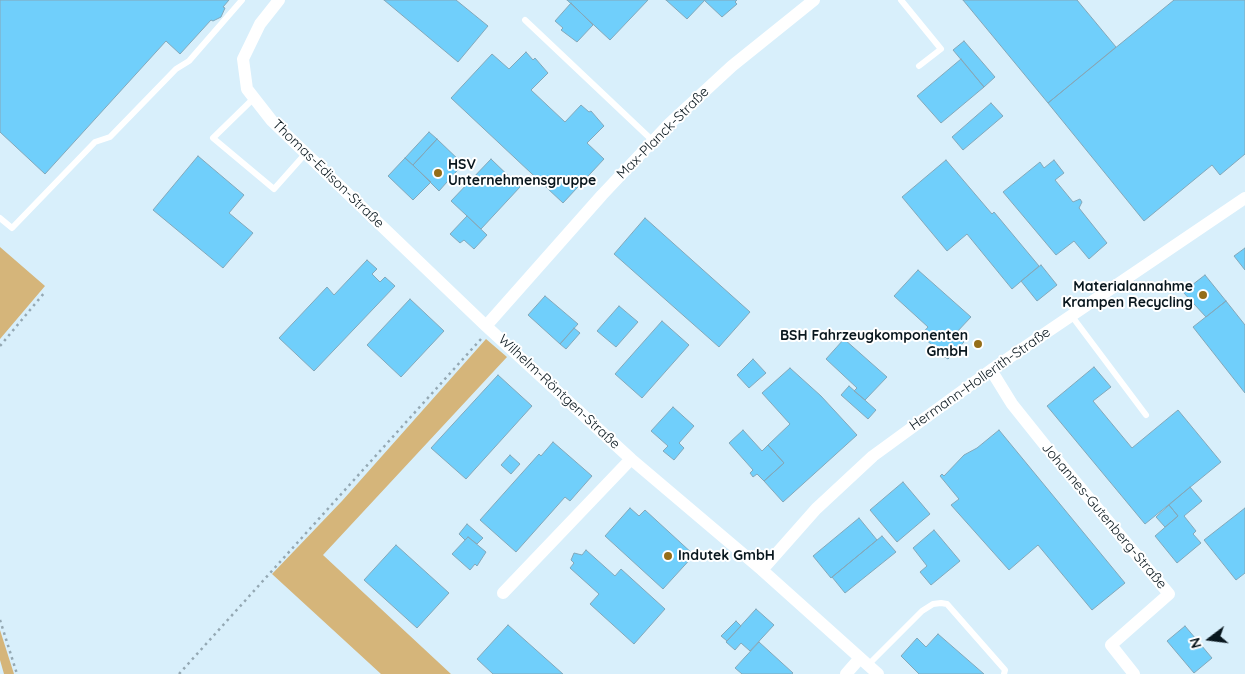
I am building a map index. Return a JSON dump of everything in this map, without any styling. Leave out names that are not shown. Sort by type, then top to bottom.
[{"type":"street","name":"Thomas-Edison-Straße","points":[[280,0],[260,24],[243,59],[247,89],[272,120],[488,327]]},
{"type":"street","name":"Max-Planck-Straße","points":[[488,327],[602,195],[653,141],[732,66],[814,0]]},
{"type":"street","name":"Hermann-Hollerith-Straße","points":[[762,570],[816,510],[873,456],[991,370],[1245,198]]},
{"type":"street","name":"Wilhelm-Röntgen-Straße","points":[[488,327],[631,458],[762,570],[878,674]]},
{"type":"street","name":"Johannes-Gutenberg-Straße","points":[[991,370],[1022,418],[1169,594],[1110,646],[1134,674]]},
{"type":"street","name":"Wilhelm-Röntgen-Straße","points":[[503,593],[631,458]]},
{"type":"street","points":[[846,674],[864,662]]},
{"type":"lane","points":[[0,218],[12,228],[95,142],[110,137],[176,69],[189,61],[242,0]]},
{"type":"lane","points":[[901,0],[940,49],[919,66]]},
{"type":"lane","points":[[526,20],[653,141]]},
{"type":"lane","points":[[254,98],[213,138],[274,189],[306,153]]},
{"type":"lane","points":[[1071,315],[1146,415]]},
{"type":"lane","points":[[864,662],[922,611],[933,604],[941,603],[947,604],[954,611],[1005,670],[1004,674]]},
{"type":"path","points":[[0,346],[45,292]]},
{"type":"path","points":[[178,674],[488,327]]},
{"type":"path","points":[[0,620],[17,674]]},
{"type":"shaded area","points":[[0,247],[45,286],[0,339]]},
{"type":"shaded area","points":[[486,339],[507,357],[323,555],[451,674],[381,674],[272,574],[342,501]]},
{"type":"shaded area","points":[[0,630],[14,674],[4,674],[0,660]]},
{"type":"building","points":[[0,0],[229,0],[223,7],[225,8],[221,17],[213,21],[211,20],[180,54],[166,41],[45,174],[0,132]]},
{"type":"building","points":[[384,0],[456,0],[488,26],[458,62]]},
{"type":"building","points":[[567,0],[648,0],[610,40]]},
{"type":"building","points":[[666,0],[705,0],[687,19]]},
{"type":"building","points":[[704,0],[737,0],[735,2],[737,4],[722,17]]},
{"type":"building","points":[[963,0],[1077,0],[1116,47],[1048,103]]},
{"type":"building","points":[[1174,0],[1245,0],[1245,154],[1220,175],[1212,165],[1144,221],[1048,103]]},
{"type":"building","points":[[571,3],[593,25],[577,42],[561,30],[563,28],[555,21]]},
{"type":"building","points":[[964,41],[995,77],[984,87],[953,50]]},
{"type":"building","points":[[526,52],[533,60],[535,58],[548,73],[531,90],[565,122],[581,105],[589,112],[591,111],[604,126],[587,143],[604,159],[563,203],[451,98],[492,54],[509,69]]},
{"type":"building","points":[[961,59],[984,87],[941,123],[917,96]]},
{"type":"building","points":[[991,103],[1003,116],[963,150],[952,137]]},
{"type":"building","points":[[429,132],[437,139],[413,165],[405,158]]},
{"type":"building","name":"HSV Unternehmensgruppe","points":[[437,139],[463,164],[439,191],[413,165]]},
{"type":"building","points":[[198,156],[244,195],[229,213],[253,233],[223,268],[153,210]]},
{"type":"building","points":[[405,158],[431,182],[413,200],[388,176]]},
{"type":"building","points":[[491,159],[520,187],[481,229],[451,201]]},
{"type":"building","points":[[946,160],[992,214],[994,212],[1039,266],[1012,289],[967,234],[947,251],[902,197]]},
{"type":"building","points":[[1054,160],[1064,173],[1055,180],[1073,202],[1080,199],[1082,202],[1079,208],[1107,243],[1089,259],[1074,241],[1056,255],[1003,192],[1040,162],[1044,168]]},
{"type":"building","points":[[467,216],[487,235],[474,249],[464,240],[460,243],[450,234]]},
{"type":"building","points":[[645,218],[750,312],[719,347],[614,254]]},
{"type":"building","points":[[1245,248],[1245,270],[1234,256]]},
{"type":"building","points":[[367,260],[377,269],[372,274],[380,282],[385,277],[395,286],[314,371],[279,338],[327,287],[334,295]]},
{"type":"building","points":[[1041,265],[1057,285],[1037,301],[1021,281]]},
{"type":"building","points":[[918,270],[971,317],[955,334],[964,342],[948,359],[932,349],[934,347],[921,335],[928,327],[894,296]]},
{"type":"building","name":"Materialannahme Krampen Recycling","points":[[1205,275],[1226,301],[1206,317],[1183,292]]},
{"type":"building","points":[[545,296],[578,324],[560,344],[528,315]]},
{"type":"building","points":[[410,299],[444,331],[401,377],[367,345]]},
{"type":"building","points":[[1226,301],[1245,325],[1245,393],[1193,327]]},
{"type":"building","points":[[619,306],[638,322],[616,347],[597,331]]},
{"type":"building","points":[[662,321],[689,345],[642,398],[615,374]]},
{"type":"building","points":[[574,328],[580,333],[566,349],[560,344]]},
{"type":"building","points":[[844,339],[887,377],[865,400],[854,391],[857,388],[826,359]]},
{"type":"building","points":[[753,359],[766,373],[749,388],[737,375]]},
{"type":"building","points":[[1094,367],[1111,387],[1093,401],[1132,448],[1178,410],[1221,462],[1145,524],[1047,406]]},
{"type":"building","points":[[790,368],[821,396],[857,435],[783,502],[764,481],[784,463],[768,445],[790,424],[762,393]]},
{"type":"building","points":[[498,375],[532,406],[466,479],[431,448]]},
{"type":"building","points":[[849,386],[876,410],[868,419],[841,395]]},
{"type":"building","points":[[673,407],[694,426],[679,443],[684,448],[674,460],[663,451],[668,446],[651,431]]},
{"type":"building","points":[[743,430],[762,451],[768,445],[784,463],[764,481],[757,474],[753,477],[750,473],[753,470],[729,443]]},
{"type":"building","points":[[999,430],[1125,583],[1092,610],[1038,545],[1009,570],[951,505],[959,499],[940,476],[942,474],[944,476],[964,455],[977,448]]},
{"type":"building","points":[[553,442],[592,476],[570,501],[565,497],[516,552],[480,520],[539,454],[541,456]]},
{"type":"building","points":[[510,455],[520,464],[511,474],[501,465]]},
{"type":"building","points":[[903,482],[930,514],[897,542],[870,510]]},
{"type":"building","points":[[1190,487],[1202,501],[1184,516],[1196,531],[1193,534],[1201,543],[1177,563],[1155,536],[1178,516],[1169,505]]},
{"type":"building","points":[[1169,505],[1178,516],[1165,527],[1156,517]]},
{"type":"building","points":[[630,508],[639,516],[645,510],[694,555],[663,589],[605,536]]},
{"type":"building","points":[[1245,508],[1245,573],[1236,580],[1204,540]]},
{"type":"building","points":[[859,518],[877,540],[831,578],[813,556]]},
{"type":"building","points":[[467,524],[483,538],[477,544],[468,537],[465,540],[459,534]]},
{"type":"building","points":[[934,530],[960,561],[931,585],[920,572],[927,566],[913,548]]},
{"type":"building","points":[[882,536],[896,552],[845,593],[832,577]]},
{"type":"building","points":[[468,537],[486,552],[477,566],[475,564],[470,570],[452,554]]},
{"type":"building","points":[[396,545],[449,593],[417,628],[364,580]]},
{"type":"building","points":[[586,550],[615,576],[621,569],[665,609],[634,644],[590,604],[599,594],[570,568],[574,563],[571,560],[574,553],[582,555]]},
{"type":"building","points":[[756,609],[774,625],[750,651],[741,643],[735,650],[726,642]]},
{"type":"building","points":[[736,621],[741,626],[727,641],[721,636]]},
{"type":"building","points":[[508,625],[563,674],[493,674],[477,659]]},
{"type":"building","points":[[1185,626],[1212,658],[1194,673],[1167,641]]},
{"type":"building","points":[[938,634],[984,674],[919,674],[901,656],[917,638],[926,647]]},
{"type":"building","points":[[759,642],[793,673],[742,674],[735,668]]},
{"type":"place","name":"HSV Unternehmensgruppe","points":[[438,173]]},
{"type":"place","name":"Materialannahme Krampen Recycling","points":[[1203,295]]},
{"type":"place","name":"BSH Fahrzeugkomponenten GmbH","points":[[978,344]]},
{"type":"place","name":"Indutek GmbH","points":[[668,556]]}]
